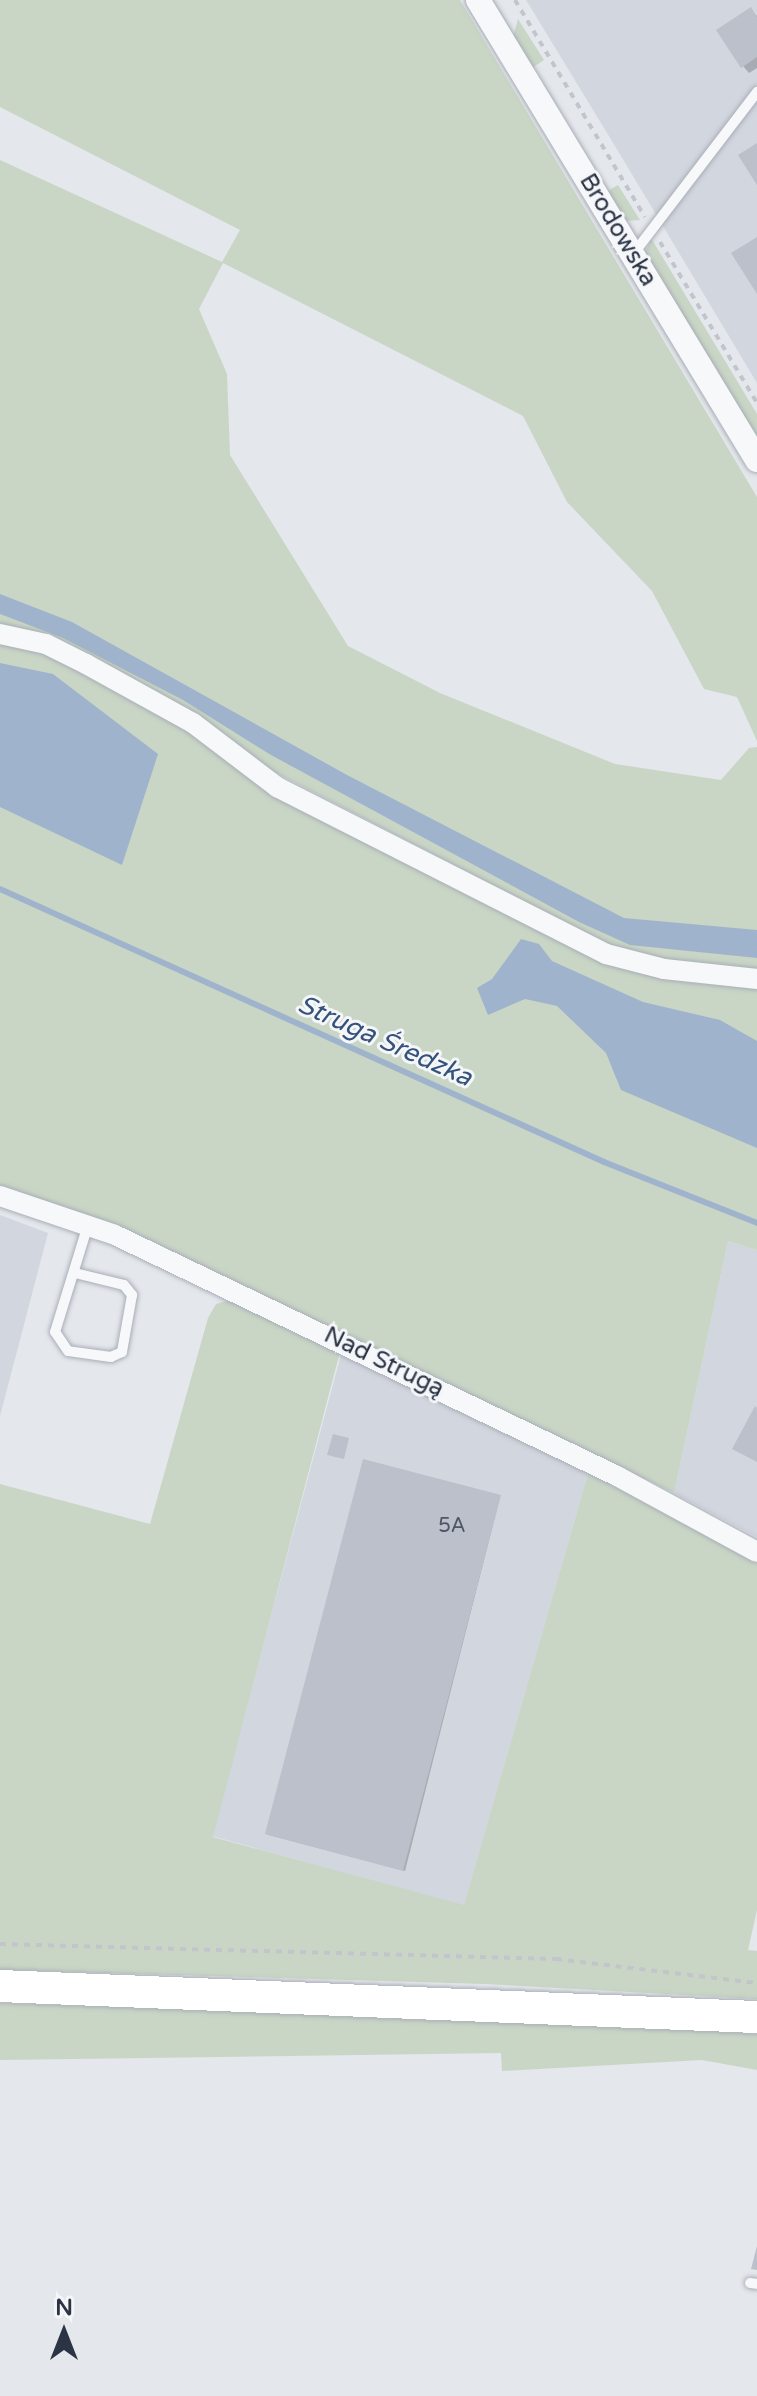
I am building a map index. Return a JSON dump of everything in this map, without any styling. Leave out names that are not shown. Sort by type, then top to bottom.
[{"type":"highway","points":[[0,1986],[757,2017]]},
{"type":"street","name":"Brodowska","points":[[478,0],[757,460]]},
{"type":"street","points":[[0,634],[46,644],[86,664],[193,723],[277,787],[606,954],[664,969],[757,979]]},
{"type":"street","name":"Nad Strugą","points":[[0,1196],[88,1225],[384,1362],[617,1476],[757,1552]]},
{"type":"lane","points":[[633,254],[757,92]]},
{"type":"lane","points":[[75,1273],[124,1285],[132,1295],[122,1352],[111,1357],[68,1351],[55,1332],[67,1284],[75,1273],[88,1225]]},
{"type":"path","points":[[515,0],[757,403]]},
{"type":"path","points":[[0,1944],[556,1959],[757,1983]]},
{"type":"shaded area","points":[[526,0],[757,0],[757,383],[615,146]]},
{"type":"shaded area","points":[[0,1215],[48,1233],[0,1416]]},
{"type":"shaded area","points":[[728,1241],[757,1250],[757,1537],[674,1493]]},
{"type":"shaded area","points":[[342,1351],[589,1470],[464,1906],[212,1836]]},
{"type":"green space","points":[[0,0],[460,0],[757,497],[757,741],[737,697],[704,689],[652,591],[567,502],[523,416],[223,263],[199,309],[227,374],[230,455],[348,646],[440,693],[615,764],[721,780],[749,748],[757,747],[757,972],[628,955],[0,630],[0,160],[222,262],[240,230],[0,107]]},
{"type":"green space","points":[[518,19],[544,60],[532,68],[513,37]]},
{"type":"green space","points":[[618,185],[640,220],[625,221],[606,192]]},
{"type":"green space","points":[[651,238],[757,414],[757,442],[645,254]]},
{"type":"green space","points":[[0,641],[43,651],[555,933],[757,986],[757,1250],[728,1241],[674,1493],[120,1226],[0,1186]]},
{"type":"green space","points":[[230,1300],[340,1352],[213,1837],[464,1905],[589,1470],[757,1561],[757,1910],[748,1950],[757,1951],[757,1999],[486,1984],[0,1970],[0,1484],[150,1524],[208,1318],[216,1304]]},
{"type":"green space","points":[[0,2003],[645,2024],[757,2034],[757,2070],[702,2060],[502,2071],[501,2053],[0,2060]]},
{"type":"water","points":[[0,594],[72,622],[347,775],[624,918],[757,930],[757,958],[630,945],[579,922],[271,755],[183,700],[63,638],[0,614]]},
{"type":"water","points":[[0,663],[53,674],[158,754],[122,865],[0,807]]},
{"type":"water","points":[[521,939],[539,944],[552,961],[643,1002],[720,1020],[757,1041],[757,1148],[621,1090],[606,1053],[557,1006],[525,999],[488,1015],[477,988],[492,979]]},
{"type":"building","points":[[751,7],[757,17],[757,57],[741,68],[716,30]]},
{"type":"building","points":[[757,143],[757,185],[738,155]]},
{"type":"building","points":[[757,237],[757,294],[731,253]]},
{"type":"building","points":[[755,1406],[757,1408],[757,1462],[732,1449]]},
{"type":"building","points":[[333,1434],[349,1438],[344,1459],[327,1455]]},
{"type":"building","points":[[363,1459],[501,1495],[403,1871],[265,1834]]},
{"type":"building","points":[[757,2246],[757,2270],[751,2269]]},
{"type":"waterway","name":"Struga Średzka","points":[[0,889],[604,1162],[757,1223]]}]
